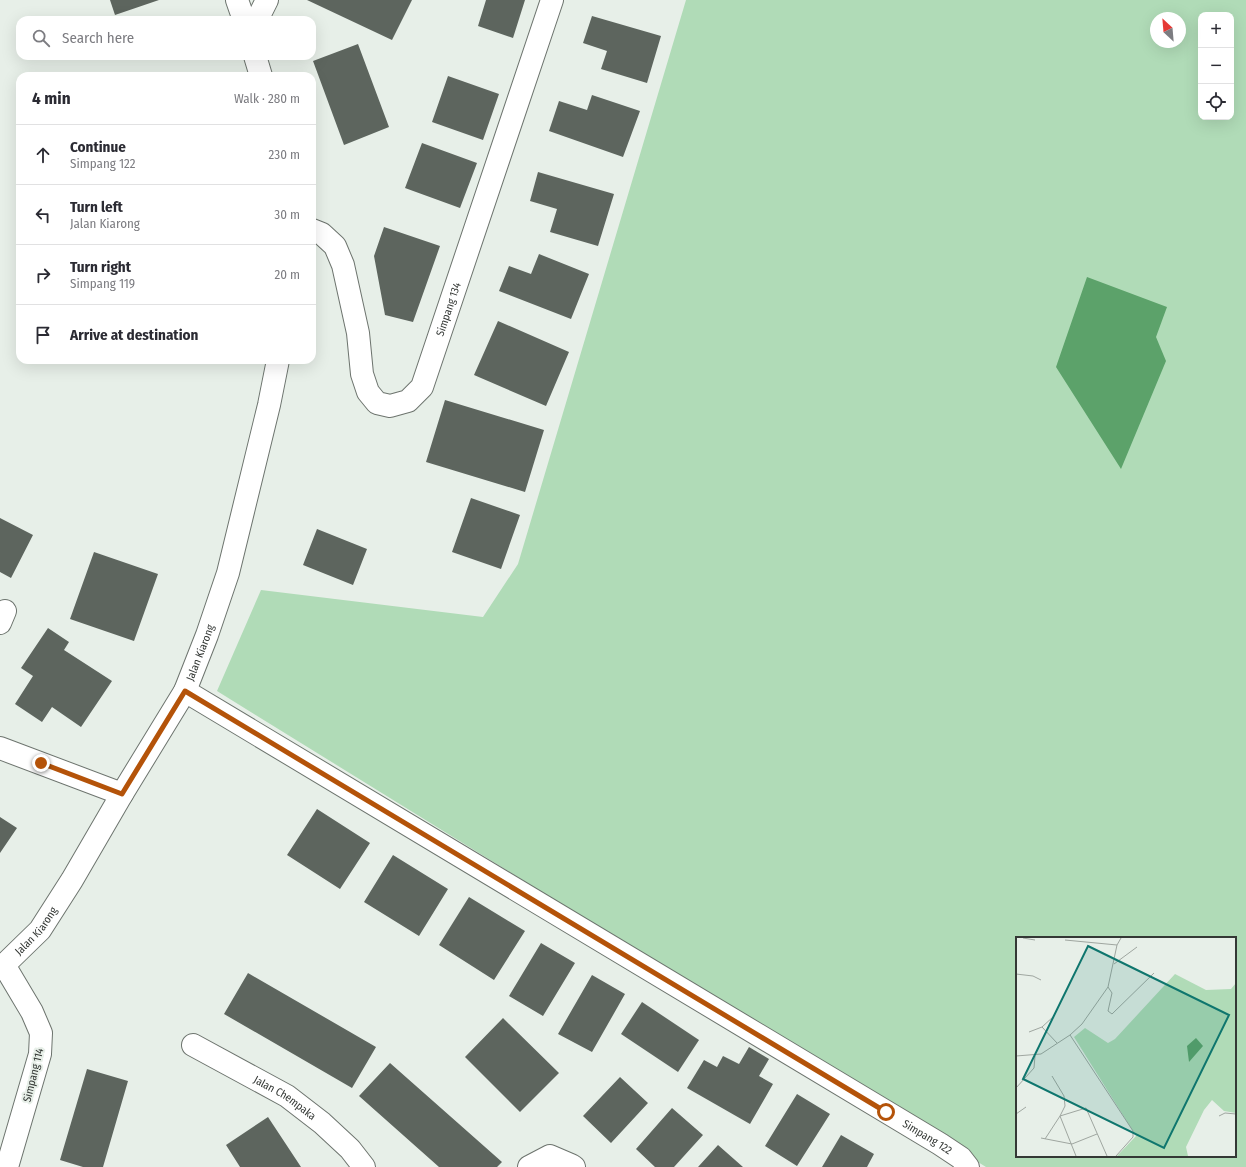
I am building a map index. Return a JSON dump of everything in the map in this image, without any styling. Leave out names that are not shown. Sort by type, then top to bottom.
[{"type":"street","points":[[237,0],[243,16]]},
{"type":"street","points":[[259,16],[268,0]]},
{"type":"street","name":"Simpang 134","points":[[316,232],[322,234],[335,246],[343,265],[358,333],[362,374],[368,392],[377,403],[390,406],[408,401],[422,387],[552,0]]},
{"type":"street","points":[[256,60],[260,72]]},
{"type":"street","name":"Jalan Kiarong","points":[[2,966],[40,930],[72,880],[122,794],[185,691],[207,635],[228,573],[277,364]]},
{"type":"street","name":"Simpang 122","points":[[185,691],[940,1144],[961,1158],[968,1167]]},
{"type":"street","points":[[0,748],[122,794]]},
{"type":"street","name":"Simpang 114","points":[[2,966],[32,1012],[41,1033],[40,1054],[7,1167]]},
{"type":"street","name":"Jalan Chempaka","points":[[193,1045],[287,1096],[322,1123],[350,1149],[364,1167]]},
{"type":"street","points":[[529,1167],[550,1156],[571,1164],[574,1167]]},
{"type":"shaded area","points":[[686,0],[1246,0],[1246,1167],[986,1167],[217,691],[261,590],[483,617],[518,564]]},
{"type":"shaded area","points":[[1087,277],[1167,307],[1156,337],[1166,361],[1121,469],[1056,367]]},
{"type":"building","points":[[110,0],[159,0],[115,15]]},
{"type":"building","points":[[307,0],[412,0],[392,40]]},
{"type":"building","points":[[486,0],[525,0],[513,38],[478,26]]},
{"type":"building","points":[[592,16],[661,36],[647,83],[601,69],[607,51],[583,43]]},
{"type":"building","points":[[358,44],[389,127],[344,145],[313,61]]},
{"type":"building","points":[[448,76],[499,94],[483,140],[432,122]]},
{"type":"building","points":[[592,95],[640,111],[623,157],[549,131],[559,101],[587,110]]},
{"type":"building","points":[[422,143],[477,163],[460,208],[405,188]]},
{"type":"building","points":[[538,172],[614,194],[598,246],[550,232],[557,209],[530,201]]},
{"type":"building","points":[[384,227],[440,246],[413,322],[385,315],[374,256]]},
{"type":"building","points":[[539,254],[589,274],[571,319],[499,291],[509,266],[531,274]]},
{"type":"building","points":[[498,321],[569,352],[546,406],[474,375]]},
{"type":"building","points":[[445,400],[544,430],[525,492],[426,462]]},
{"type":"building","points":[[471,498],[520,515],[501,569],[452,552]]},
{"type":"building","points":[[0,518],[33,535],[11,578],[0,572]]},
{"type":"building","points":[[317,529],[367,549],[353,585],[303,565]]},
{"type":"building","points":[[94,552],[158,574],[134,641],[70,619]]},
{"type":"building","points":[[48,628],[69,642],[64,650],[112,681],[81,727],[52,707],[42,722],[15,704],[33,676],[21,668]]},
{"type":"building","points":[[317,809],[370,843],[340,889],[287,855]]},
{"type":"building","points":[[0,817],[17,828],[0,853]]},
{"type":"building","points":[[393,855],[448,889],[419,936],[364,902]]},
{"type":"building","points":[[469,897],[525,931],[494,980],[439,945]]},
{"type":"building","points":[[541,943],[575,963],[543,1016],[509,996]]},
{"type":"building","points":[[248,973],[376,1047],[352,1088],[224,1014]]},
{"type":"building","points":[[592,975],[625,994],[592,1052],[558,1034]]},
{"type":"building","points":[[642,1002],[699,1040],[678,1072],[621,1034]]},
{"type":"building","points":[[503,1018],[559,1073],[520,1112],[465,1057]]},
{"type":"building","points":[[749,1047],[769,1059],[759,1076],[773,1084],[750,1124],[687,1088],[704,1060],[717,1067],[723,1056],[739,1064]]},
{"type":"building","points":[[390,1063],[502,1162],[497,1167],[439,1167],[359,1096]]},
{"type":"building","points":[[87,1069],[128,1081],[103,1167],[83,1167],[60,1160]]},
{"type":"building","points":[[620,1077],[648,1103],[611,1143],[583,1116]]},
{"type":"building","points":[[797,1094],[830,1114],[797,1166],[765,1146]]},
{"type":"building","points":[[672,1108],[703,1135],[674,1167],[655,1167],[636,1149]]},
{"type":"building","points":[[268,1117],[301,1167],[240,1167],[226,1145]]},
{"type":"building","points":[[841,1135],[874,1154],[867,1167],[822,1167]]},
{"type":"building","points":[[718,1145],[743,1167],[698,1167]]},
{"type":"route","points":[[41,763],[122,794],[185,691],[886,1112]]}]
